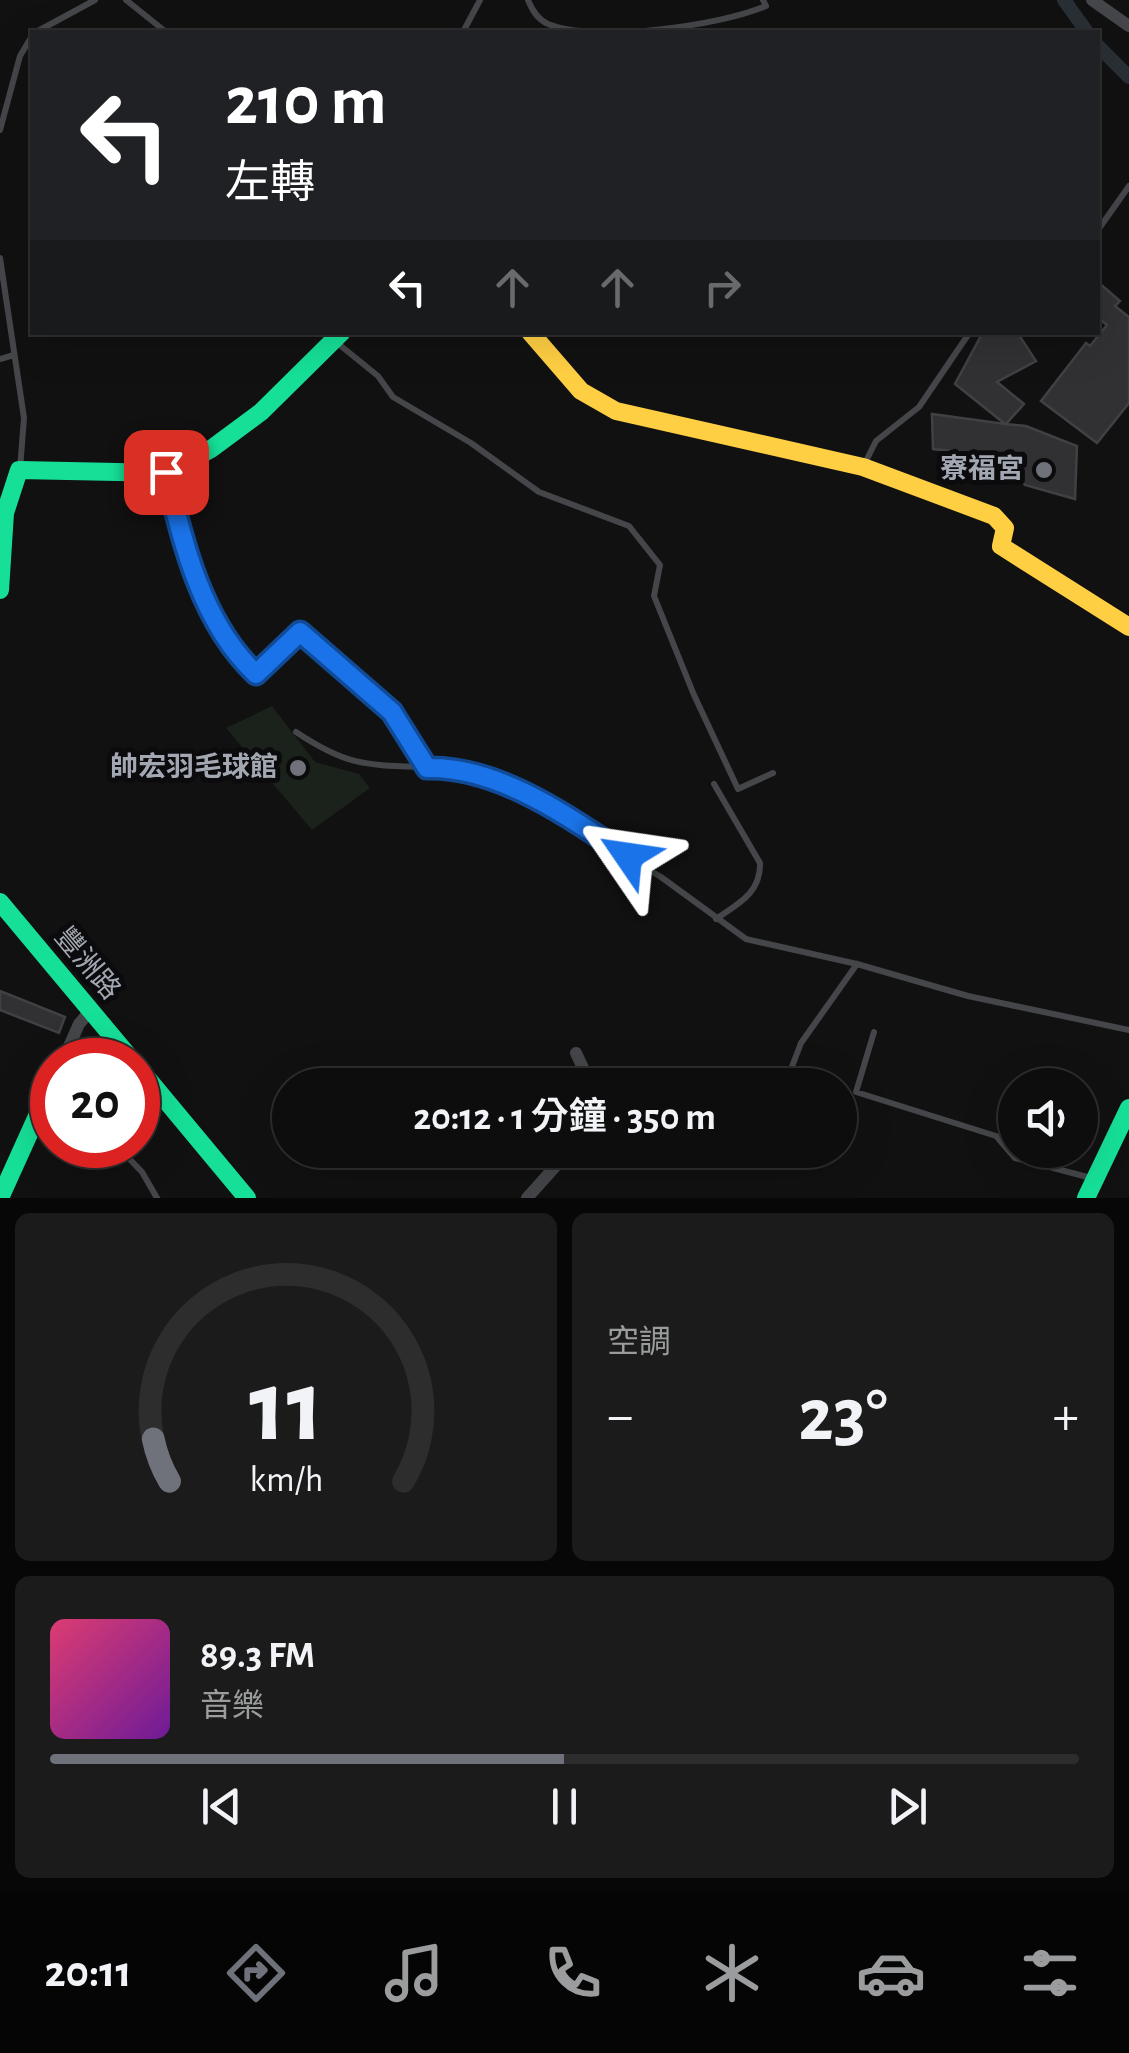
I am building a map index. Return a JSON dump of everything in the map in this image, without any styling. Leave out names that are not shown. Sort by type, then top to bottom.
[{"type":"street","points":[[1092,0],[1129,26]]},
{"type":"street","points":[[0,590],[1,536],[9,486],[20,470],[166,472],[186,465],[246,423],[337,335]]},
{"type":"street","points":[[533,335],[582,392],[616,411],[863,467],[994,516],[1005,528],[1001,546],[1129,627]]},
{"type":"street","name":"豐洲路","points":[[0,902],[113,1038]]},
{"type":"street","points":[[73,1038],[90,1011]]},
{"type":"street","points":[[576,1053],[583,1068]]},
{"type":"street","points":[[160,1093],[247,1198]]},
{"type":"street","points":[[1086,1198],[1129,1108]]},
{"type":"street","points":[[0,1198],[30,1132]]},
{"type":"street","points":[[527,1198],[554,1168]]},
{"type":"lane","points":[[41,30],[95,0]]},
{"type":"lane","points":[[126,0],[164,30]]},
{"type":"lane","points":[[464,30],[480,0]]},
{"type":"lane","points":[[528,0],[536,16],[552,25],[614,30]]},
{"type":"lane","points":[[636,30],[736,19],[766,6],[763,0]]},
{"type":"lane","points":[[0,130],[20,56],[30,40]]},
{"type":"lane","points":[[1100,227],[1129,186]]},
{"type":"lane","points":[[0,258],[25,431],[20,470]]},
{"type":"lane","points":[[337,335],[393,397],[471,442],[539,492],[630,526],[660,565],[654,596],[738,790],[773,773]]},
{"type":"lane","points":[[863,467],[876,441],[919,407],[968,335]]},
{"type":"lane","points":[[0,359],[14,355]]},
{"type":"lane","points":[[166,472],[188,562],[236,655],[256,674],[300,632],[392,712],[427,768]]},
{"type":"lane","points":[[296,732],[330,754],[360,765],[446,767],[514,788],[662,877],[746,939],[857,964],[968,996],[1129,1030]]},
{"type":"lane","points":[[714,784],[761,870],[749,896],[716,918]]},
{"type":"lane","points":[[791,1068],[801,1044],[857,964]]},
{"type":"lane","points":[[874,1032],[856,1092],[996,1136],[1015,1158],[1096,1180]]},
{"type":"lane","points":[[138,1168],[158,1198]]},
{"type":"shaded area","name":"帥宏羽毛球館","points":[[272,706],[315,762],[359,774],[370,788],[312,830],[226,728]]},
{"type":"building","points":[[1100,284],[1120,301],[1115,306],[1129,317],[1129,403],[1097,443],[1041,401],[1086,343],[1090,346],[1107,325],[1100,320]]},
{"type":"building","name":"寮福宮","points":[[981,335],[1019,335],[1036,361],[997,382],[1024,404],[1006,424],[1026,426],[1077,446],[1075,499],[1025,485],[999,456],[933,449],[932,414],[1005,424],[955,384]]},
{"type":"building","points":[[0,991],[65,1017],[59,1033],[0,1010]]},
{"type":"waterway","points":[[1064,0],[1086,30]]},
{"type":"waterway","points":[[1100,48],[1129,77]]},
{"type":"traffic: fast","points":[[0,590],[5,513],[19,470],[166,473],[211,449],[261,412],[339,335]]},
{"type":"traffic: fast","points":[[0,902],[114,1038]]},
{"type":"traffic: fast","points":[[160,1093],[247,1198]]},
{"type":"traffic: fast","points":[[1086,1198],[1129,1108]]},
{"type":"traffic: fast","points":[[0,1198],[30,1132]]},
{"type":"traffic: slow","points":[[533,335],[581,391],[616,411],[863,467],[994,516],[1005,528],[1001,546],[1129,627]]},
{"type":"place","name":"寮福宮","points":[[1044,470]]},
{"type":"place","name":"帥宏羽毛球館","points":[[298,768]]},
{"type":"route","points":[[166,472],[188,562],[236,655],[256,674],[300,632],[358,678],[392,712],[427,768],[446,767],[514,788],[628,856]]}]
